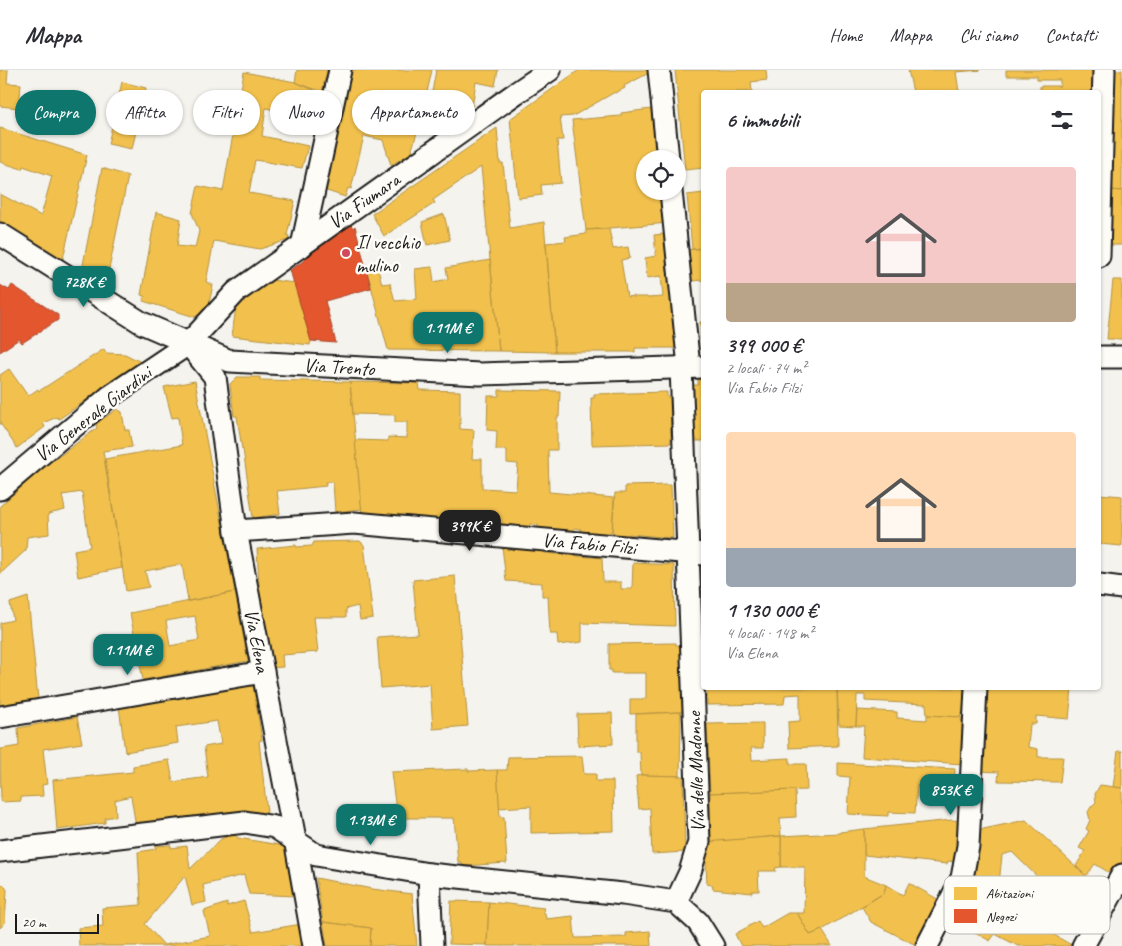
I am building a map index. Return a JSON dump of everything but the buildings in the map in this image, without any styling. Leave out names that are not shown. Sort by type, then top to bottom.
[{"type":"street","points":[[302,246],[340,70]]},
{"type":"street","points":[[516,93],[519,70]]},
{"type":"street","name":"Via Fiumara","points":[[188,344],[236,292],[550,70]]},
{"type":"street","points":[[659,70],[667,150]]},
{"type":"street","points":[[1101,182],[1104,70]]},
{"type":"street","name":"Via delle Madonne","points":[[672,200],[691,367],[696,553],[699,842],[690,872],[676,902]]},
{"type":"street","name":"Via Trento","points":[[0,234],[142,323],[230,361],[480,374],[691,367]]},
{"type":"street","name":"Via Generale Giardini","points":[[0,489],[109,396],[188,344]]},
{"type":"street","name":"Via Elena","points":[[188,344],[215,377],[236,531],[314,946]]},
{"type":"street","points":[[1101,357],[1122,356]]},
{"type":"street","name":"Via Fabio Filzi","points":[[236,531],[354,523],[696,553]]},
{"type":"street","points":[[1101,586],[1122,588]]},
{"type":"street","points":[[0,717],[263,672]]},
{"type":"street","points":[[962,876],[968,846],[976,690]]},
{"type":"street","points":[[0,851],[245,822],[275,827],[316,855],[429,874],[623,894],[676,902],[698,922],[714,946]]},
{"type":"street","points":[[429,874],[432,946]]},
{"type":"street","points":[[1110,898],[1122,876]]},
{"type":"street","points":[[927,946],[944,913]]},
{"type":"street","points":[[1083,946],[1090,934]]},
{"type":"place","name":"Il vecchio mulino","points":[[346,253]]}]
